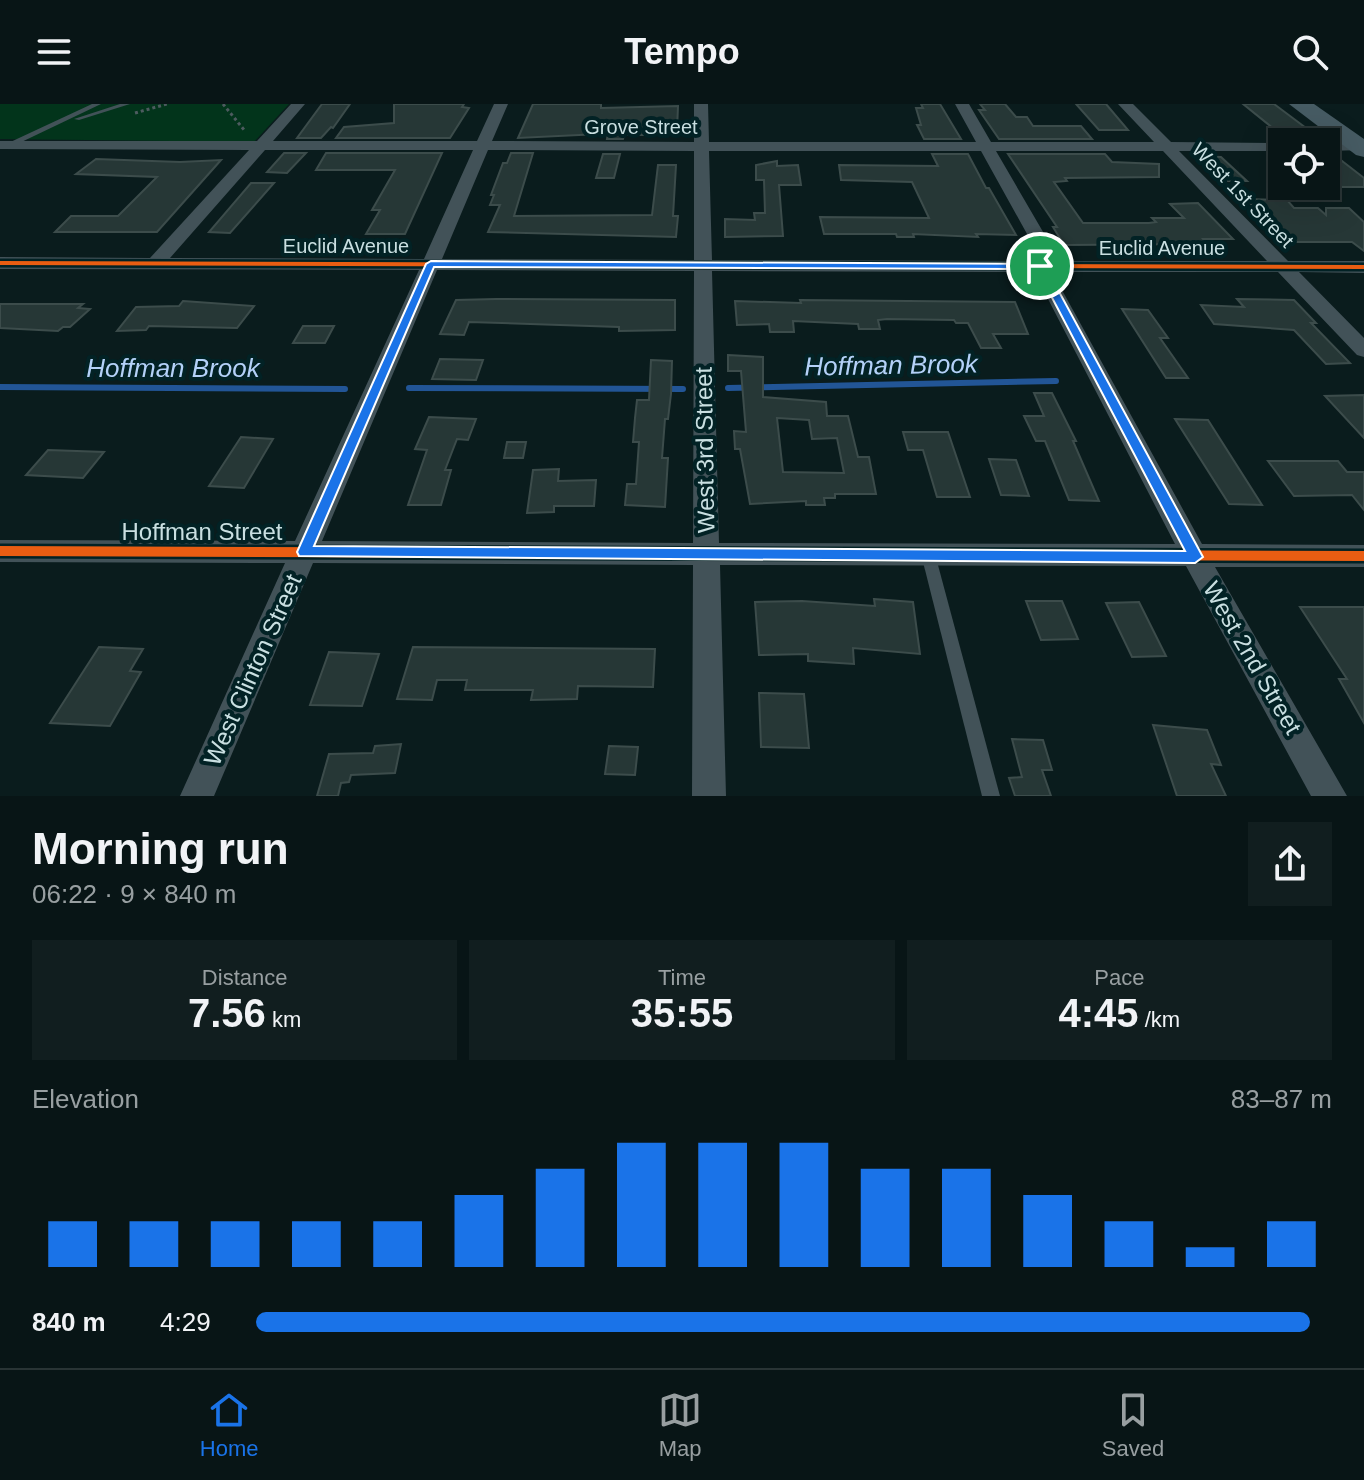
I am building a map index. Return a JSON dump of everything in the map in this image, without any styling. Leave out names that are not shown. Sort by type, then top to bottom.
[{"type":"main road","points":[[1300,104],[1362,148]]},
{"type":"street","points":[[155,264],[254,141],[298,104]]},
{"type":"street","name":"West Clinton Street","points":[[197,796],[501,104]]},
{"type":"street","name":"West 3rd Street","points":[[701,104],[709,796]]},
{"type":"street","name":"West 2nd Street","points":[[962,104],[988,148],[1195,557],[1330,796]]},
{"type":"street","name":"West 1st Street","points":[[1125,104],[1364,350]]},
{"type":"street","name":"Grove Street","points":[[3,147],[254,141],[482,147],[1268,147]]},
{"type":"street","points":[[1340,147],[1362,148]]},
{"type":"street","name":"Euclid Avenue","points":[[0,263],[1364,267]]},
{"type":"street","name":"Hoffman Street","points":[[0,551],[1364,556]]},
{"type":"lane","points":[[3,147],[98,104]]},
{"type":"lane","points":[[62,122],[127,104]]},
{"type":"lane","points":[[928,554],[991,796]]},
{"type":"path","points":[[223,104],[254,141]]},
{"type":"green space","points":[[0,104],[289,104],[254,142],[0,139]]},
{"type":"building","points":[[322,104],[350,104],[333,128],[321,138],[297,138]]},
{"type":"building","points":[[394,104],[464,104],[462,107],[469,108],[450,138],[336,138],[344,127],[394,123]]},
{"type":"building","points":[[533,104],[601,104],[601,108],[678,106],[677,131],[624,135],[623,139],[607,139],[608,134],[518,138]]},
{"type":"building","points":[[921,104],[940,104],[961,139],[924,139],[917,125],[921,125],[916,108],[923,108]]},
{"type":"building","points":[[980,104],[1005,104],[1016,117],[1027,117],[1033,126],[1081,126],[1092,139],[999,139],[979,110],[985,110]]},
{"type":"building","points":[[1076,104],[1106,104],[1128,130],[1099,130]]},
{"type":"building","points":[[1243,104],[1274,104],[1306,128],[1273,128]]},
{"type":"building","points":[[284,153],[306,153],[287,173],[267,172]]},
{"type":"building","points":[[326,153],[442,153],[405,234],[366,234],[380,210],[372,210],[395,170],[316,170]]},
{"type":"building","points":[[511,153],[533,153],[514,216],[652,215],[658,165],[676,165],[673,216],[678,216],[676,237],[488,232],[500,205],[490,205],[494,195],[491,195],[503,163],[507,163]]},
{"type":"building","points":[[603,154],[620,154],[614,178],[596,178]]},
{"type":"building","points":[[932,154],[968,154],[1016,235],[913,234],[914,237],[897,237],[896,234],[824,234],[820,217],[929,218],[912,182],[841,180],[839,165],[938,166]]},
{"type":"building","points":[[1008,154],[1105,154],[1112,162],[1159,164],[1159,177],[1065,178],[1067,181],[1054,182],[1083,223],[1149,223],[1156,222],[1152,218],[1184,218],[1170,204],[1198,203],[1233,239],[1203,239],[1207,244],[1064,245],[1053,227],[1057,227]]},
{"type":"building","points":[[1200,156],[1221,157],[1247,181],[1222,181]]},
{"type":"building","points":[[96,159],[221,160],[157,232],[55,232],[71,216],[118,216],[157,177],[76,174]]},
{"type":"building","points":[[1340,159],[1364,178],[1364,187],[1340,187]]},
{"type":"building","points":[[777,161],[777,166],[798,165],[801,185],[779,185],[783,236],[725,237],[725,219],[755,220],[754,213],[765,213],[764,180],[756,180],[756,165]]},
{"type":"building","points":[[251,183],[274,183],[230,233],[209,232]]},
{"type":"building","points":[[1246,199],[1287,200],[1294,208],[1318,208],[1326,215],[1326,208],[1349,208],[1364,222],[1364,251],[1352,242],[1289,242]]},
{"type":"building","points":[[1237,299],[1294,300],[1316,323],[1311,323],[1350,363],[1326,364],[1294,330],[1214,324],[1201,305],[1244,307]]},
{"type":"building","points":[[456,300],[675,300],[675,330],[619,331],[619,327],[469,322],[464,335],[440,334]]},
{"type":"building","points":[[800,300],[1015,302],[1028,334],[993,334],[1001,348],[981,348],[968,323],[956,323],[954,320],[878,320],[880,329],[859,329],[858,324],[793,321],[794,332],[770,332],[769,324],[737,325],[735,301],[801,303]]},
{"type":"building","points":[[183,301],[254,306],[237,328],[149,326],[146,330],[117,331],[136,307],[179,306]]},
{"type":"building","points":[[0,304],[83,304],[78,308],[90,309],[70,327],[58,331],[0,328]]},
{"type":"building","points":[[1122,309],[1148,310],[1168,338],[1160,338],[1188,378],[1166,378]]},
{"type":"building","points":[[303,326],[334,326],[325,343],[293,343]]},
{"type":"building","points":[[728,355],[763,357],[763,397],[826,402],[827,416],[848,416],[858,457],[869,457],[876,494],[835,494],[835,498],[824,498],[825,505],[806,505],[806,501],[750,504],[740,449],[735,449],[734,431],[746,432],[741,371],[728,371]],"holes":[[[777,418],[809,420],[812,439],[837,438],[844,473],[783,472]]]},
{"type":"building","points":[[440,359],[483,360],[476,380],[432,379]]},
{"type":"building","points":[[651,360],[672,361],[662,458],[668,458],[665,507],[625,505],[627,484],[636,484],[639,442],[633,442],[637,400],[649,400]]},
{"type":"building","points":[[1034,393],[1052,393],[1076,441],[1073,441],[1099,501],[1069,500],[1045,441],[1036,441],[1024,416],[1044,416]]},
{"type":"building","points":[[1364,395],[1364,438],[1325,396]]},
{"type":"building","points":[[429,417],[476,419],[468,440],[457,439],[445,470],[451,470],[441,505],[408,505],[427,450],[415,449]]},
{"type":"building","points":[[1175,419],[1208,420],[1262,505],[1229,504]]},
{"type":"building","points":[[903,432],[948,432],[970,497],[937,497],[923,450],[908,450]]},
{"type":"building","points":[[241,437],[273,439],[244,488],[209,486]]},
{"type":"building","points":[[507,442],[526,442],[523,458],[504,458]]},
{"type":"building","points":[[48,450],[104,452],[83,478],[26,475]]},
{"type":"building","points":[[989,459],[1016,460],[1029,496],[1001,495]]},
{"type":"building","points":[[1268,461],[1338,461],[1347,472],[1364,472],[1364,510],[1352,495],[1294,496]]},
{"type":"building","points":[[559,469],[558,481],[596,480],[594,506],[554,506],[554,512],[527,513],[533,470]]},
{"type":"building","points":[[874,599],[913,602],[920,654],[853,648],[854,664],[808,661],[808,654],[759,655],[755,602],[802,601],[875,606]]},
{"type":"building","points":[[1026,601],[1062,601],[1078,639],[1041,640]]},
{"type":"building","points":[[1139,602],[1166,656],[1132,657],[1106,603]]},
{"type":"building","points":[[1300,607],[1364,607],[1364,723],[1339,679],[1347,679]]},
{"type":"building","points":[[99,647],[143,649],[130,671],[141,672],[110,726],[50,723]]},
{"type":"building","points":[[413,647],[655,649],[653,687],[578,686],[577,699],[531,700],[533,690],[465,690],[467,680],[437,680],[432,700],[397,699]]},
{"type":"building","points":[[329,652],[379,654],[362,706],[310,705]]},
{"type":"building","points":[[759,693],[804,694],[809,748],[761,747]]},
{"type":"building","points":[[1153,725],[1207,730],[1221,765],[1211,764],[1226,796],[1177,796]]},
{"type":"building","points":[[1012,739],[1043,740],[1052,770],[1042,770],[1051,796],[1015,796],[1009,778],[1022,777]]},
{"type":"building","points":[[401,744],[395,773],[351,775],[349,782],[341,783],[338,796],[317,796],[329,754],[373,753],[375,746]]},
{"type":"building","points":[[609,746],[638,747],[635,775],[605,774]]},
{"type":"waterway","name":"Hoffman Brook","points":[[728,388],[1056,381]]},
{"type":"waterway","name":"Hoffman Brook","points":[[0,387],[345,389]]},
{"type":"waterway","name":"Hoffman Brook","points":[[409,388],[683,389]]},
{"type":"cycle path","points":[[0,263],[1364,267]]},
{"type":"cycle path","points":[[0,551],[1364,556]]},
{"type":"route","points":[[431,264],[1040,266],[1195,557],[304,552],[431,264]]}]
